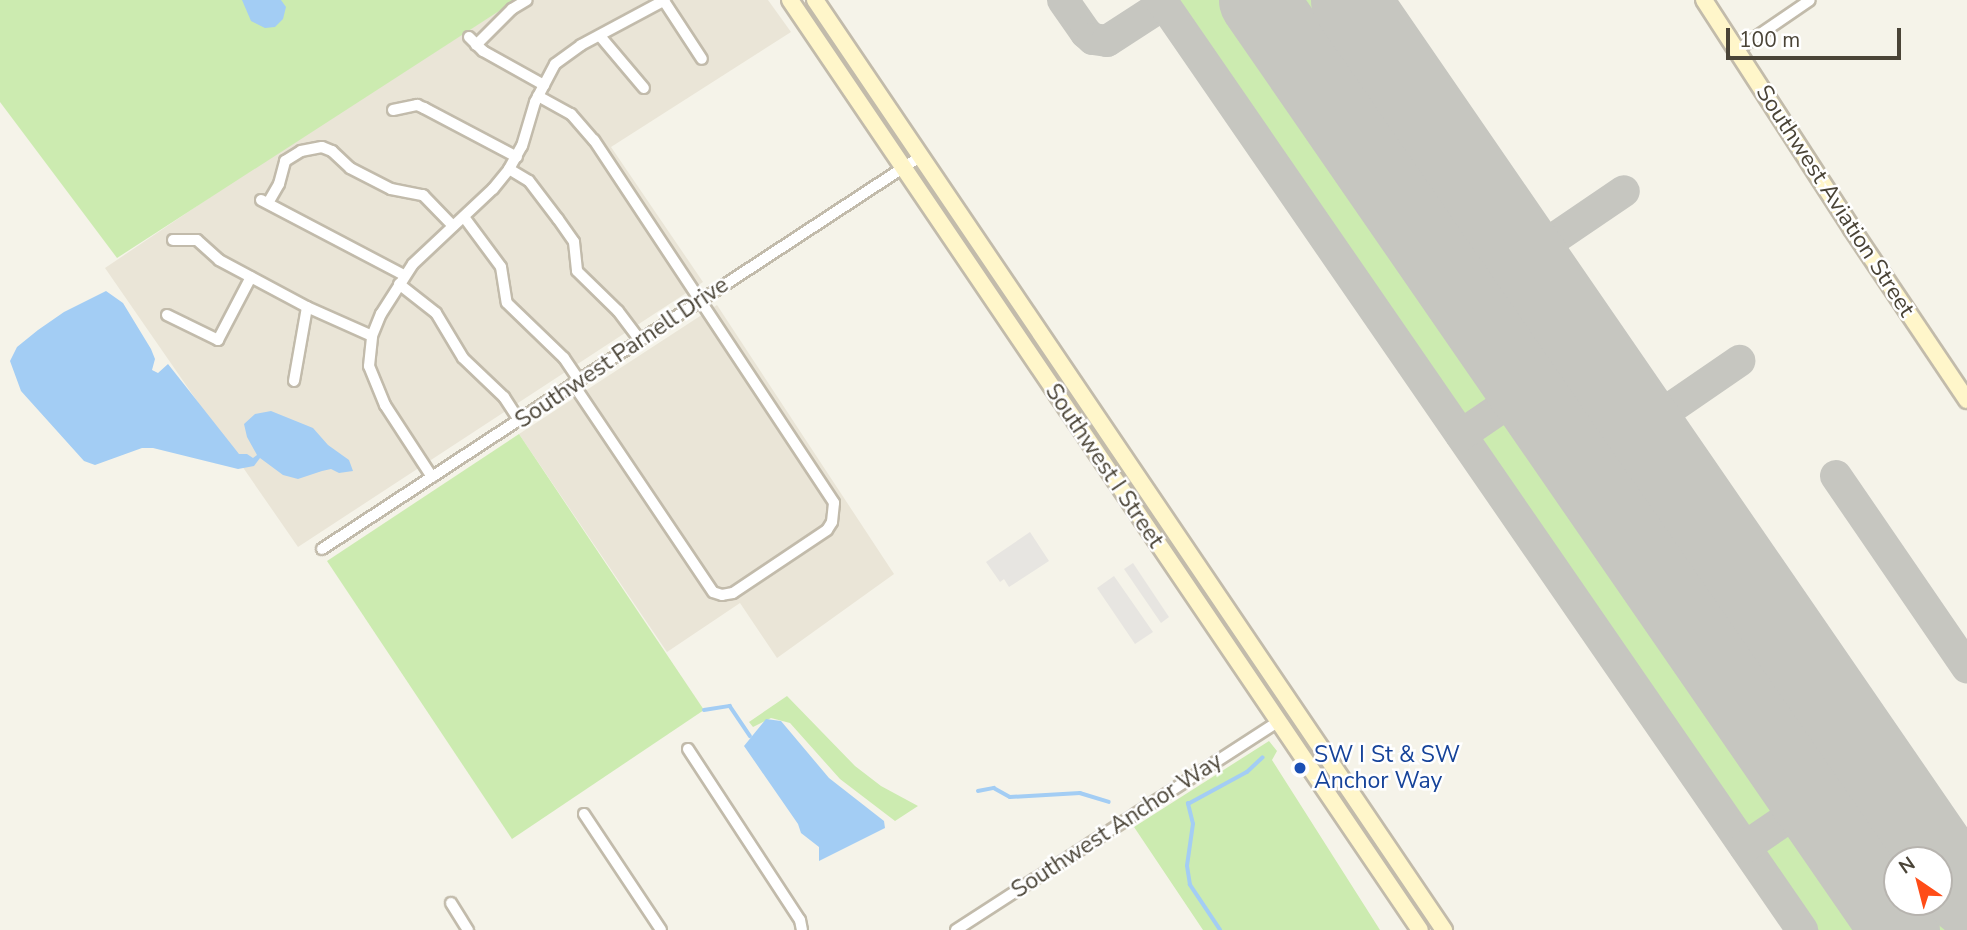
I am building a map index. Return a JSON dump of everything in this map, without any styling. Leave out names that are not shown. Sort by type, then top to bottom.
[{"type":"main road","name":"Southwest I Street","points":[[790,0],[1420,930]]},
{"type":"main road","name":"Southwest I Street","points":[[815,0],[1444,930]]},
{"type":"main road","name":"Southwest Aviation Street","points":[[1704,0],[1852,229],[1967,400]]},
{"type":"street","points":[[464,217],[501,267],[507,303],[564,358],[576,382],[713,592],[722,596],[733,593],[827,530],[835,513],[834,503],[582,125],[541,90],[473,41],[527,0]]},
{"type":"street","points":[[1737,50],[1810,0]]},
{"type":"street","points":[[432,477],[379,390],[369,366],[372,336],[401,279],[509,169],[517,157],[541,90],[555,64],[581,45],[664,1],[702,59]]},
{"type":"street","points":[[600,36],[643,88]]},
{"type":"street","points":[[393,110],[417,106],[424,108],[517,157]]},
{"type":"street","points":[[453,226],[422,195],[391,190],[350,168],[332,150],[322,147],[301,150],[285,161],[279,184],[264,202],[401,279],[436,313],[463,358],[498,391],[519,420]]},
{"type":"street","name":"Southwest Parnell Drive","points":[[322,549],[921,156]]},
{"type":"street","points":[[509,169],[529,181],[574,242],[577,271],[618,311],[639,339]]},
{"type":"street","points":[[173,240],[197,240],[208,253],[251,277],[307,307],[372,336]]},
{"type":"street","points":[[167,315],[218,340],[251,277]]},
{"type":"street","points":[[294,382],[307,307]]},
{"type":"street","name":"Southwest Anchor Way","points":[[956,930],[1277,722]]},
{"type":"street","points":[[688,749],[801,925]]},
{"type":"street","points":[[584,814],[661,930]]},
{"type":"street","points":[[451,903],[468,930]]},
{"type":"shaded area","points":[[516,0],[768,0],[791,32],[611,147],[703,282],[298,547],[105,268],[246,173]]},
{"type":"shaded area","points":[[717,305],[894,574],[777,658],[740,603],[667,652],[519,434]]},
{"type":"shaded area","points":[[1030,532],[1049,561],[1009,587],[1004,579],[1000,582],[986,562]]},
{"type":"shaded area","points":[[1133,563],[1169,617],[1161,623],[1124,569]]},
{"type":"shaded area","points":[[1114,576],[1153,632],[1135,644],[1097,588]]},
{"type":"green space","points":[[0,0],[516,0],[117,258],[0,102]]},
{"type":"green space","points":[[1173,0],[1328,0],[1911,846],[1883,846],[1883,916],[1953,916],[1953,908],[1967,930],[1814,930]]},
{"type":"green space","points":[[519,434],[704,710],[512,839],[327,561]]},
{"type":"green space","points":[[787,696],[855,766],[881,786],[918,806],[895,821],[840,779],[790,723],[771,718],[753,727],[749,722]]},
{"type":"green space","points":[[1269,741],[1277,751],[1272,760],[1380,930],[1203,930],[1134,827]]},
{"type":"water","points":[[242,0],[281,0],[286,7],[283,19],[275,27],[265,28],[251,21]]},
{"type":"water","points":[[106,291],[123,303],[151,349],[155,359],[152,370],[158,373],[168,364],[239,454],[247,454],[253,458],[257,455],[247,437],[244,424],[255,414],[271,411],[313,428],[328,445],[349,460],[353,471],[339,473],[331,469],[298,479],[283,475],[260,458],[254,466],[238,469],[153,448],[142,448],[95,465],[84,461],[21,391],[10,361],[17,347],[38,330],[64,312]]},
{"type":"water","points":[[766,719],[781,721],[829,778],[884,821],[885,828],[819,861],[819,847],[801,833],[798,824],[744,746]]},
{"type":"waterway","points":[[704,710],[730,706],[750,736]]},
{"type":"waterway","points":[[1220,930],[1190,885],[1187,866],[1193,824],[1188,804],[1247,772],[1262,758]]},
{"type":"waterway","points":[[978,791],[994,788],[1010,797],[1080,793],[1109,802]]},
{"type":"taxiway","points":[[1063,0],[1086,33],[1093,39],[1107,41],[1164,4]]},
{"type":"taxiway","points":[[1161,0],[1802,930]]},
{"type":"taxiway","points":[[1527,257],[1624,191]]},
{"type":"taxiway","points":[[1582,469],[1739,361]]},
{"type":"taxiway","points":[[1461,435],[1527,390]]},
{"type":"taxiway","points":[[1836,476],[1967,667]]},
{"type":"taxiway","points":[[1745,847],[1811,802]]},
{"type":"runway","points":[[1258,0],[1900,930]]},
{"type":"runway","points":[[1350,0],[1967,897]]},
{"type":"place","name":"SW I St & SW Anchor Way","points":[[1300,768]]}]
